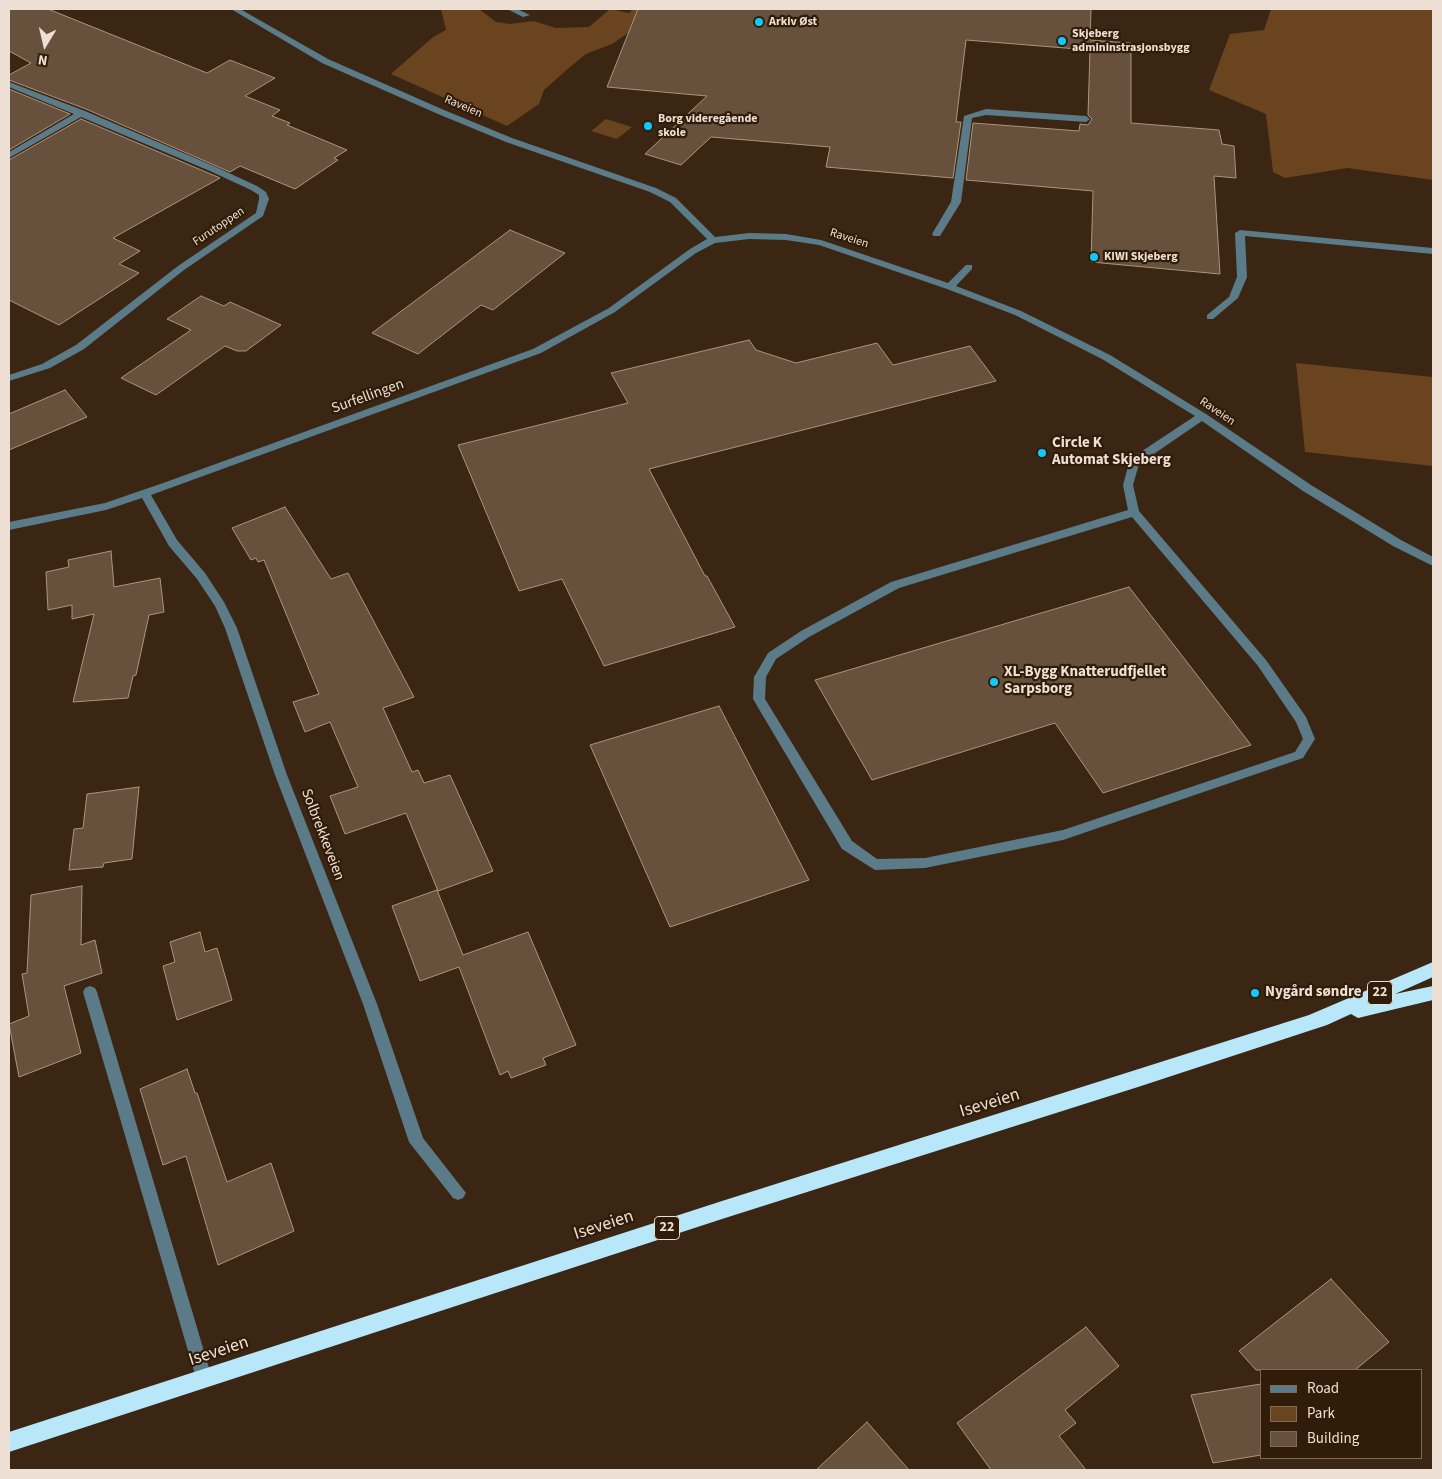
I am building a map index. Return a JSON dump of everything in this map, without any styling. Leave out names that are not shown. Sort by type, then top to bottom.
[{"type":"highway","name":"Iseveien","points":[[1327,1017],[1433,969]]},
{"type":"highway","name":"Iseveien","points":[[9,1442],[713,1213],[1138,1079],[1327,1017],[1433,993]]},
{"type":"street","name":"Raveien","points":[[235,9],[325,61],[432,108],[509,140],[653,190],[673,200],[713,240],[749,236],[786,237],[821,243],[950,287],[1018,313],[1106,357],[1202,416],[1307,488],[1397,543],[1433,562]]},
{"type":"street","points":[[511,9],[526,15]]},
{"type":"street","name":"Furutoppen","points":[[9,84],[147,140],[247,185],[263,194],[264,204],[260,214],[181,268],[80,347],[46,366],[9,378]]},
{"type":"street","points":[[937,234],[956,202],[961,178],[968,116],[986,112],[1086,119]]},
{"type":"street","points":[[9,155],[82,113]]},
{"type":"street","points":[[1210,317],[1233,298],[1242,277],[1240,233],[1433,250]]},
{"type":"street","name":"Surfellingen","points":[[9,526],[106,506],[537,351],[612,310],[693,251],[713,240]]},
{"type":"street","points":[[950,287],[969,266]]},
{"type":"street","points":[[1134,512],[895,585],[805,634],[772,656],[760,677],[759,699],[847,845],[874,864],[925,863],[1054,837],[1299,755],[1309,739],[1302,720],[1262,663],[1134,512],[1128,485],[1134,462],[1202,416]]},
{"type":"street","name":"Solbrekkeveien","points":[[144,493],[173,543],[201,576],[232,628],[281,775],[370,1004],[417,1142],[458,1194]]},
{"type":"street","points":[[90,992],[204,1378]]},
{"type":"green space","points":[[441,9],[479,9],[496,22],[510,24],[534,21],[556,28],[589,27],[610,9],[629,13],[633,9],[655,9],[652,17],[612,44],[586,54],[544,90],[539,104],[507,126],[391,74],[433,37],[446,30]]},
{"type":"green space","points":[[1271,9],[1433,9],[1433,180],[1347,168],[1285,178],[1273,172],[1266,114],[1209,90],[1230,34],[1264,30]]},
{"type":"green space","points":[[606,119],[632,127],[617,139],[591,131]]},
{"type":"green space","points":[[1296,363],[1433,377],[1433,466],[1305,452]]},
{"type":"building","points":[[9,9],[48,9],[207,73],[230,60],[275,78],[245,96],[280,110],[272,116],[290,123],[287,125],[347,150],[334,158],[338,160],[295,189],[240,166],[230,172],[86,109],[9,80],[9,75],[31,63],[9,51]]},
{"type":"building","points":[[638,9],[1091,9],[1090,40],[1131,43],[1131,123],[1219,130],[1222,144],[1234,146],[1236,178],[1214,176],[1220,274],[1091,262],[1093,191],[966,180],[973,123],[1079,131],[1080,124],[1088,125],[1092,119],[1088,115],[1090,50],[966,40],[956,122],[961,122],[953,178],[826,167],[830,147],[711,137],[681,165],[645,154],[707,96],[607,87]]},
{"type":"building","points":[[9,89],[70,114],[9,150]]},
{"type":"building","points":[[81,119],[220,178],[113,238],[140,251],[119,264],[139,273],[59,325],[9,300],[9,160]]},
{"type":"building","points":[[510,230],[565,253],[493,310],[481,305],[418,354],[372,333]]},
{"type":"building","points":[[201,296],[224,306],[230,302],[281,325],[246,351],[237,351],[225,346],[156,395],[121,378],[191,330],[167,319]]},
{"type":"building","points":[[749,340],[756,350],[796,363],[877,343],[893,365],[970,346],[996,381],[649,469],[705,576],[707,576],[735,627],[604,666],[562,579],[519,591],[458,445],[628,403],[611,373]]},
{"type":"building","points":[[65,390],[87,417],[9,450],[9,414]]},
{"type":"building","points":[[285,507],[331,579],[348,573],[414,697],[383,708],[412,772],[418,770],[424,783],[450,775],[493,871],[438,891],[406,813],[345,834],[330,796],[358,787],[330,722],[305,732],[293,702],[319,694],[264,560],[258,562],[256,558],[251,560],[232,528]]},
{"type":"building","points":[[111,551],[114,587],[160,578],[164,612],[149,615],[136,675],[133,676],[128,698],[73,702],[94,614],[72,619],[72,605],[48,610],[46,572],[69,567],[68,560]]},
{"type":"building","points":[[1129,587],[1251,745],[1103,793],[1055,723],[872,780],[815,680]]},
{"type":"building","points":[[719,706],[809,880],[670,927],[590,745]]},
{"type":"building","points":[[139,787],[132,859],[104,863],[103,867],[69,870],[74,829],[83,828],[87,794]]},
{"type":"building","points":[[82,886],[81,945],[95,940],[102,973],[64,986],[81,1053],[19,1077],[9,1024],[29,1016],[22,974],[27,973],[31,895]]},
{"type":"building","points":[[437,890],[463,955],[528,932],[576,1045],[543,1058],[546,1065],[511,1078],[508,1071],[500,1075],[459,967],[420,981],[392,906]]},
{"type":"building","points":[[200,932],[205,952],[217,948],[232,1000],[177,1020],[163,966],[175,962],[170,942]]},
{"type":"building","points":[[187,1069],[227,1182],[271,1163],[294,1231],[218,1265],[186,1156],[163,1165],[140,1089]]},
{"type":"building","points":[[1331,1279],[1389,1342],[1356,1369],[1256,1370],[1239,1351]]},
{"type":"building","points":[[1086,1327],[1119,1366],[1065,1410],[1076,1423],[1059,1436],[1086,1470],[991,1470],[957,1423]]},
{"type":"building","points":[[1260,1384],[1260,1455],[1213,1463],[1191,1395]]},
{"type":"building","points":[[867,1422],[909,1470],[816,1470]]},
{"type":"place","name":"Arkiv Øst","points":[[759,22]]},
{"type":"place","name":"Skjeberg admininstrasjonsbygg","points":[[1062,41]]},
{"type":"place","name":"Borg videregående skole","points":[[648,126]]},
{"type":"place","name":"KIWI Skjeberg","points":[[1094,257]]},
{"type":"place","name":"Circle K Automat Skjeberg","points":[[1042,453]]},
{"type":"place","name":"XL-Bygg Knatterudfjellet Sarpsborg","points":[[994,682]]},
{"type":"place","name":"Nygård søndre","points":[[1255,993]]}]
